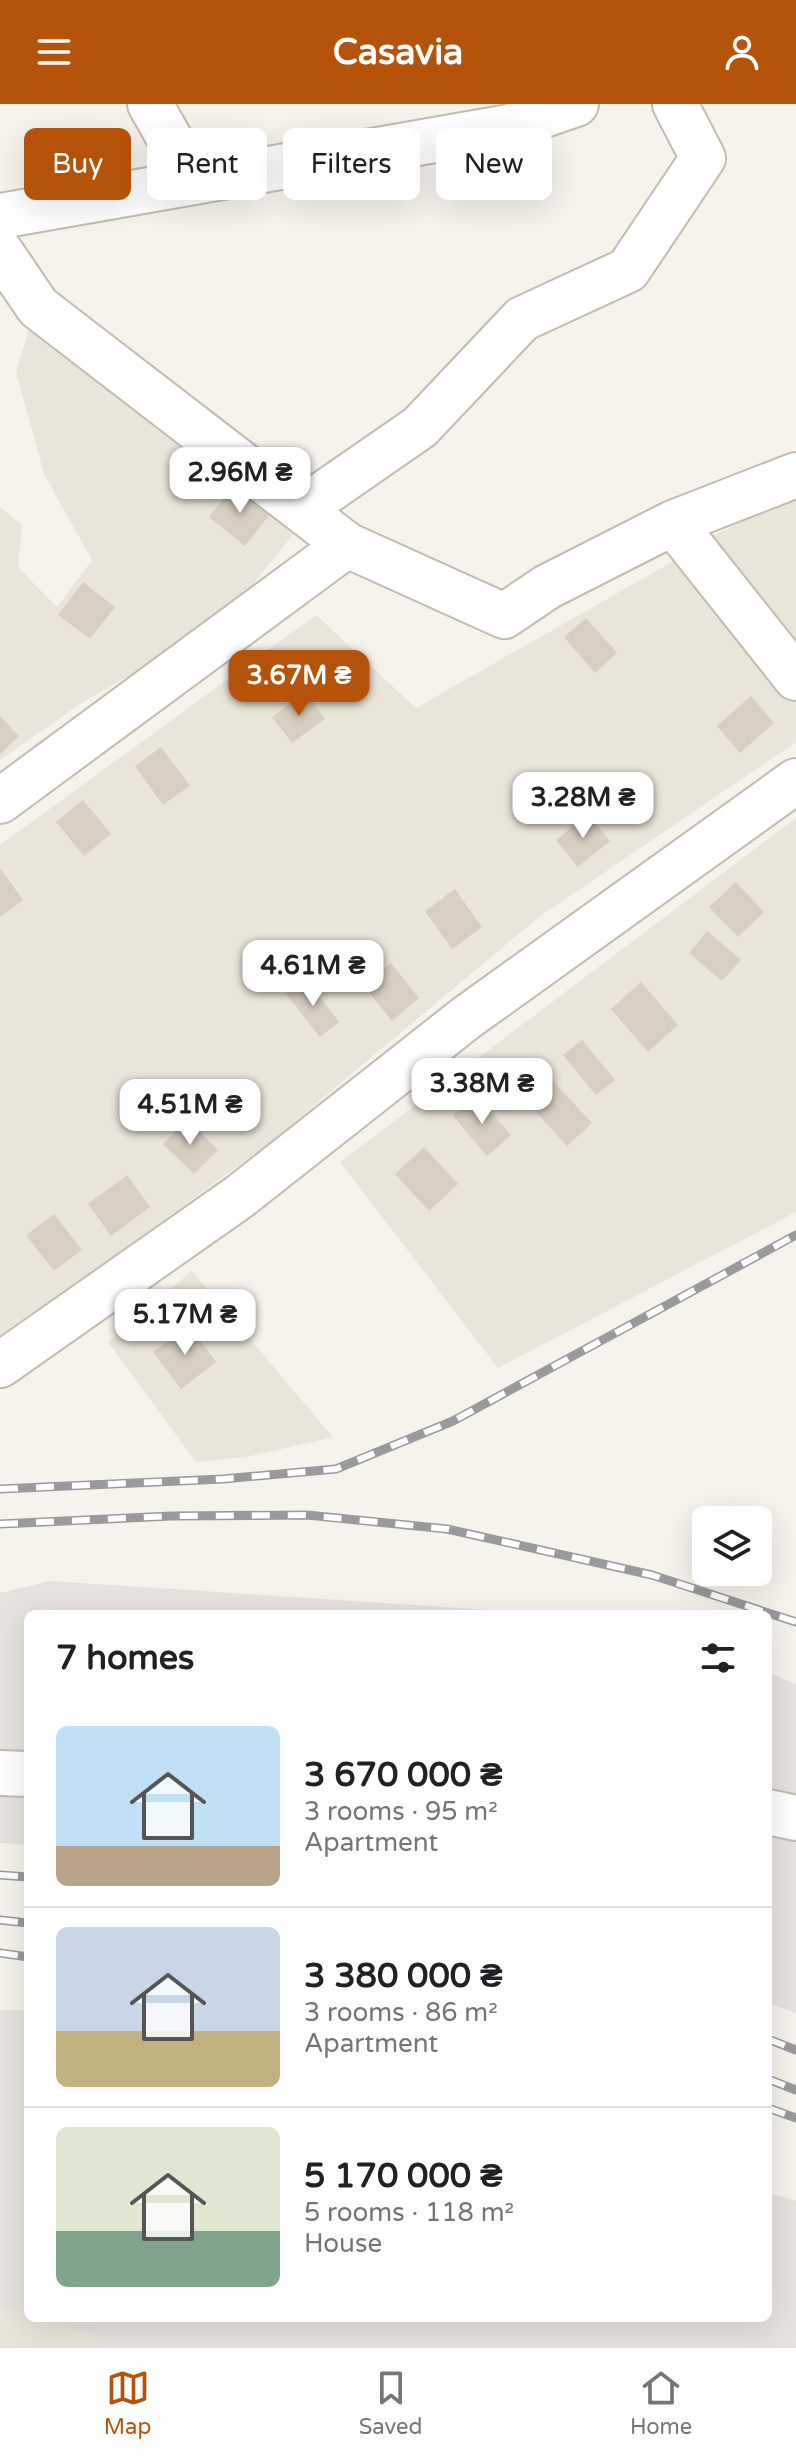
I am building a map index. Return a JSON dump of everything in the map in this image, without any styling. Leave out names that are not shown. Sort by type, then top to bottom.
[{"type":"street","points":[[150,104],[164,128]]},
{"type":"street","points":[[267,169],[509,127],[576,104]]},
{"type":"street","points":[[303,508],[420,427],[522,319],[628,270],[703,158],[675,104]]},
{"type":"street","points":[[0,216],[147,190]]},
{"type":"street","points":[[0,251],[38,307],[303,508],[347,545],[504,616],[547,587],[673,523],[796,475]]},
{"type":"street","points":[[673,523],[796,678]]},
{"type":"street","points":[[0,801],[347,545]]},
{"type":"street","points":[[0,1365],[239,1197],[466,1018],[796,781]]},
{"type":"street","points":[[0,1773],[24,1774]]},
{"type":"street","points":[[772,1813],[796,1818]]},
{"type":"shaded area","points":[[29,329],[299,527],[249,589],[183,645],[83,702],[0,760],[0,507],[22,525],[18,567],[57,607],[92,560],[44,474],[16,372]]},
{"type":"shaded area","points":[[796,497],[796,663],[701,541]]},
{"type":"shaded area","points":[[684,555],[796,697],[796,742],[539,917],[268,1144],[0,1339],[0,845],[316,615],[416,708]]},
{"type":"shaded area","points":[[796,818],[796,1212],[498,1368],[340,1162]]},
{"type":"shaded area","points":[[192,1271],[333,1437],[246,1457],[196,1462],[108,1342]]},
{"type":"shaded area","points":[[50,1581],[491,1610],[24,1610],[24,1845],[0,1843],[0,1593]]},
{"type":"shaded area","points":[[772,1674],[796,1684],[796,2013],[772,2004]]},
{"type":"shaded area","points":[[0,2010],[24,2010],[24,2314],[0,2307]]},
{"type":"shaded area","points":[[772,2193],[796,2201],[796,2346],[106,2346],[94,2336],[49,2322],[772,2322]]},
{"type":"shaded area","points":[[0,2307],[24,2314],[24,2322],[49,2322],[94,2336],[106,2346],[0,2346]]},
{"type":"building","points":[[235,484],[271,513],[245,546],[209,517]]},
{"type":"building","points":[[83,582],[115,607],[90,639],[58,615]]},
{"type":"building","points":[[586,618],[617,653],[595,673],[564,637]]},
{"type":"building","points":[[305,692],[325,719],[292,743],[272,717]]},
{"type":"building","points":[[751,696],[774,723],[740,753],[717,726]]},
{"type":"building","points":[[0,716],[19,736],[0,754]]},
{"type":"building","points":[[161,747],[190,786],[163,805],[135,766]]},
{"type":"building","points":[[83,800],[111,834],[84,856],[56,822]]},
{"type":"building","points":[[588,814],[610,841],[578,867],[556,840]]},
{"type":"building","points":[[0,868],[23,900],[0,917]]},
{"type":"building","points":[[736,882],[764,912],[738,937],[709,907]]},
{"type":"building","points":[[455,889],[482,927],[452,949],[425,911]]},
{"type":"building","points":[[707,931],[741,960],[722,981],[689,953]]},
{"type":"building","points":[[391,963],[419,998],[392,1021],[363,985]]},
{"type":"building","points":[[306,979],[339,1022],[320,1037],[286,994]]},
{"type":"building","points":[[641,982],[678,1025],[648,1052],[611,1009]]},
{"type":"building","points":[[582,1040],[615,1080],[596,1095],[563,1055]]},
{"type":"building","points":[[551,1079],[592,1123],[567,1146],[526,1101]]},
{"type":"building","points":[[477,1096],[511,1135],[487,1156],[453,1116]]},
{"type":"building","points":[[187,1119],[218,1150],[194,1174],[163,1144]]},
{"type":"building","points":[[424,1147],[458,1184],[429,1211],[395,1174]]},
{"type":"building","points":[[127,1175],[150,1207],[111,1236],[88,1204]]},
{"type":"building","points":[[54,1214],[82,1250],[54,1271],[26,1235]]},
{"type":"building","points":[[189,1326],[216,1362],[181,1389],[153,1352]]},
{"type":"railway","points":[[0,1489],[223,1479],[336,1469],[453,1421],[796,1235]]},
{"type":"railway","points":[[0,1524],[171,1516],[307,1515],[447,1529],[652,1575],[759,1610]]},
{"type":"railway","points":[[772,1614],[796,1622]]},
{"type":"railway","points":[[0,1875],[24,1877]]},
{"type":"railway","points":[[0,1920],[24,1923]]},
{"type":"railway","points":[[0,1953],[24,1956]]},
{"type":"railway","points":[[772,2041],[796,2050]]},
{"type":"railway","points":[[772,2081],[796,2090]]},
{"type":"railway","points":[[772,2109],[796,2118]]}]
